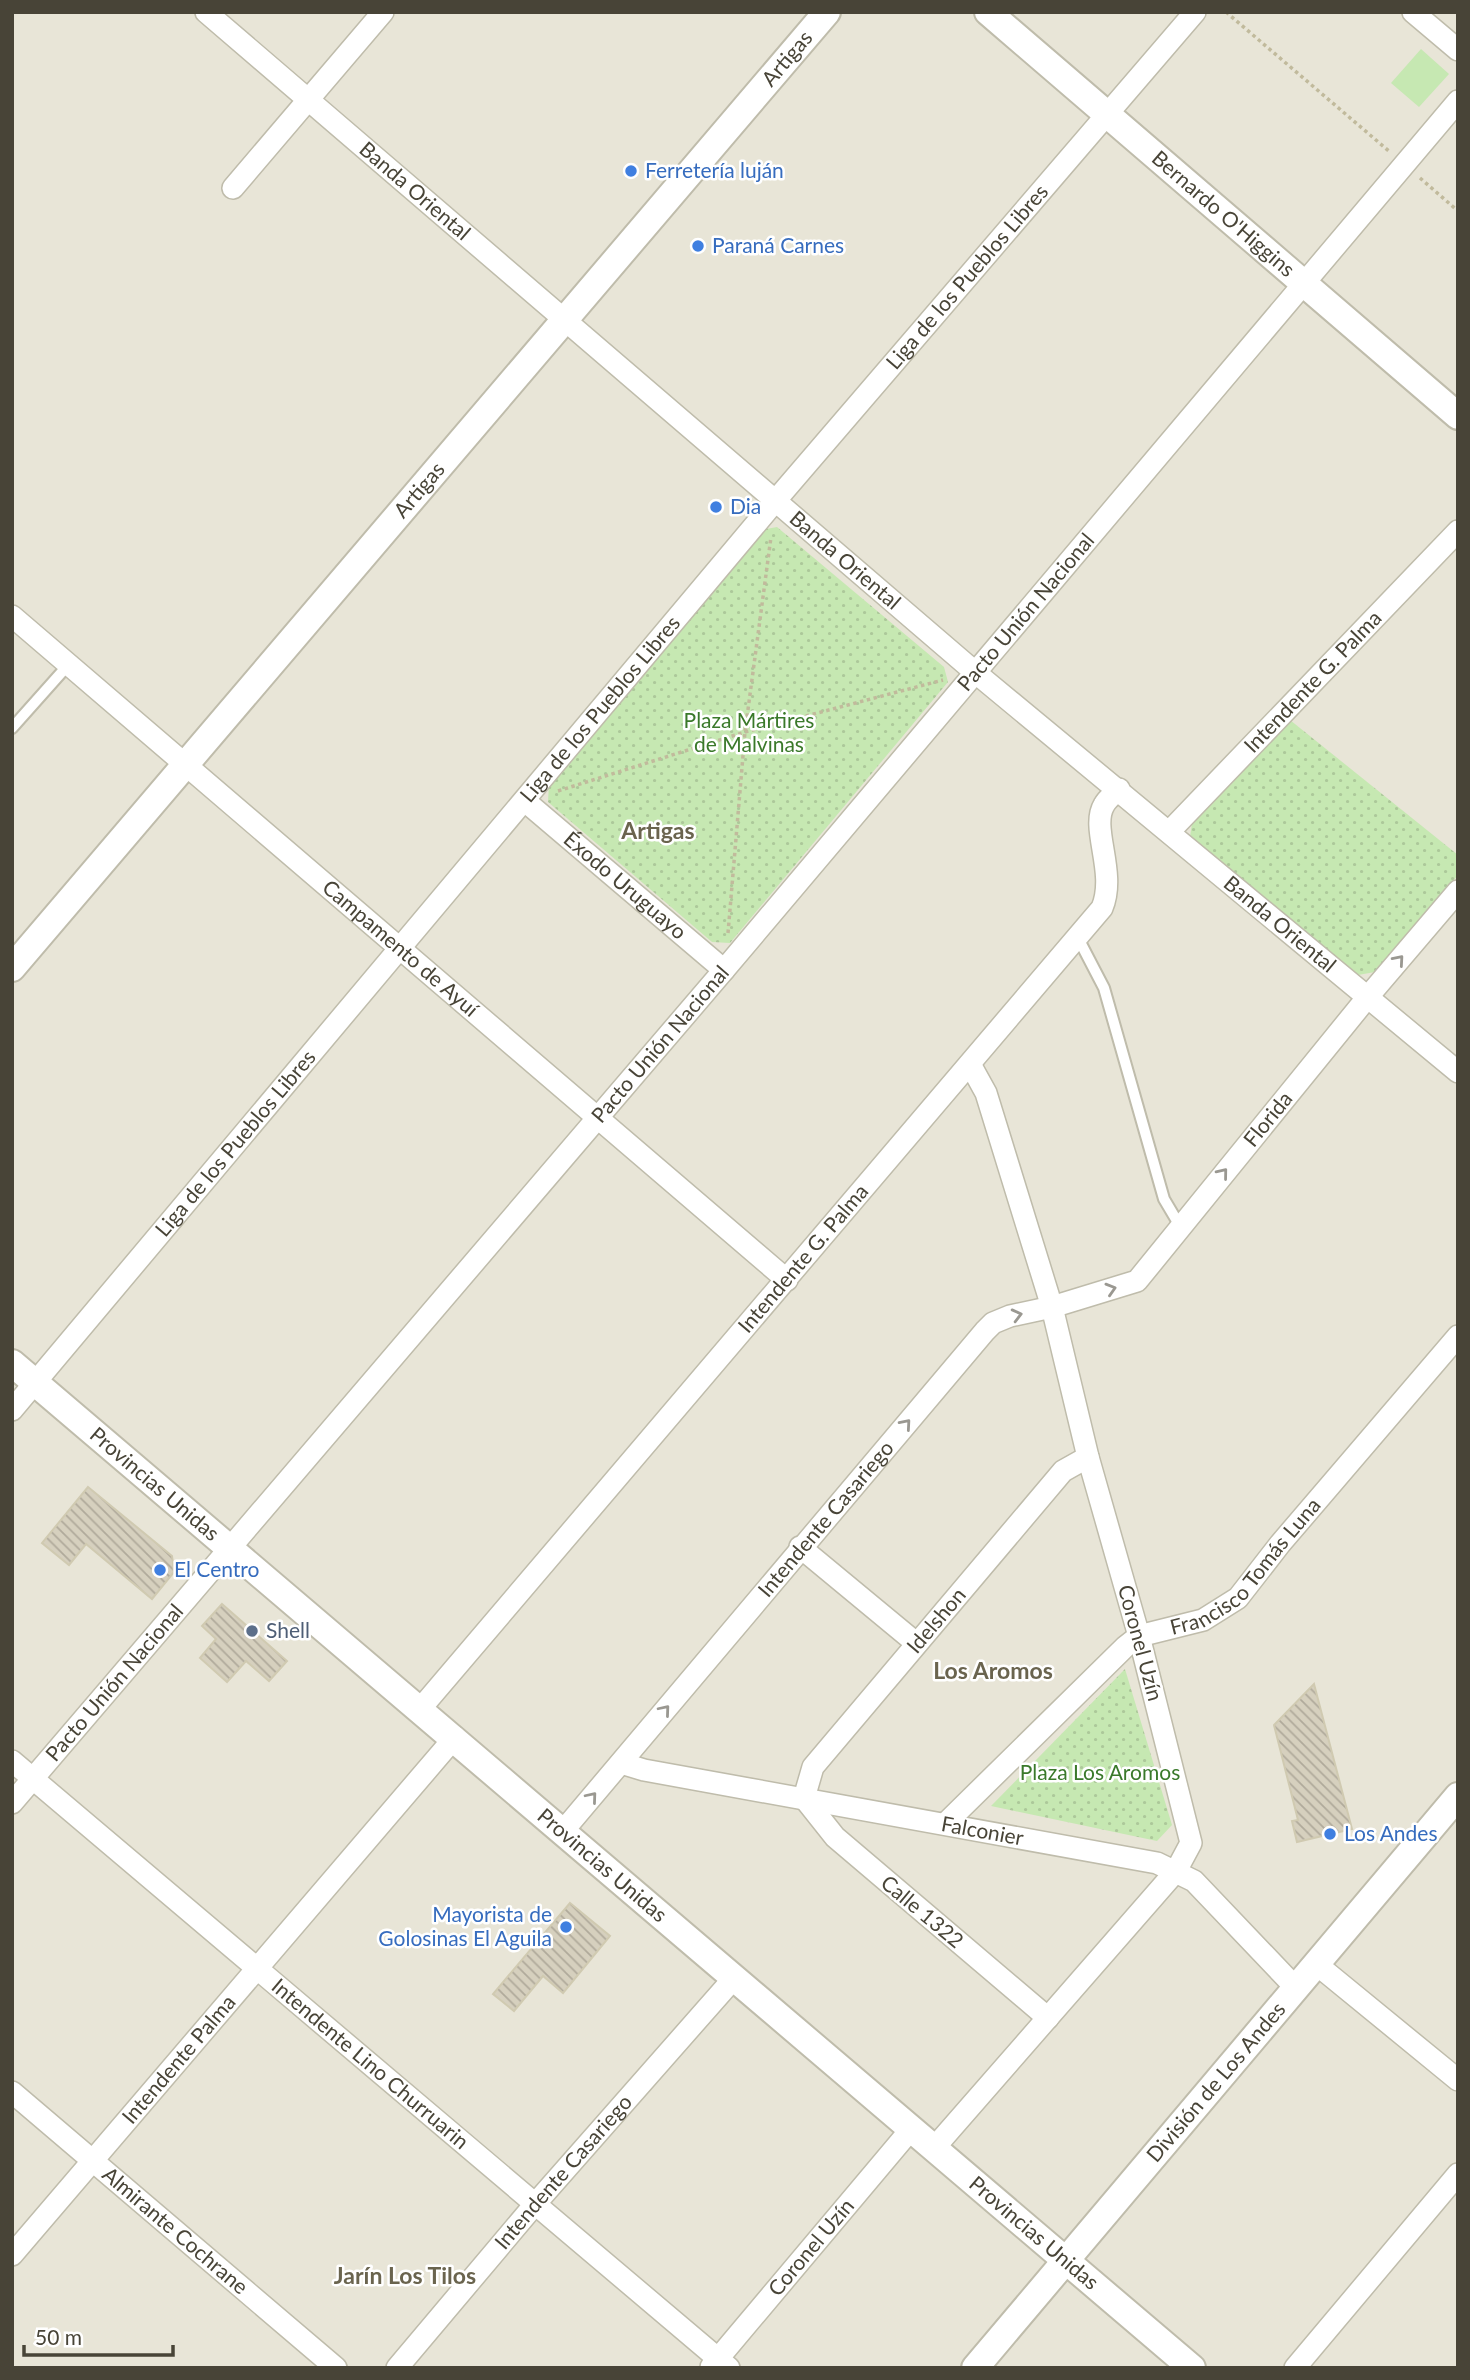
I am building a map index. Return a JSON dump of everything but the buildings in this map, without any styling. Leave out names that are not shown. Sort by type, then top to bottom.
[{"type":"street","name":"Banda Oriental","points":[[206,12],[976,673],[1119,789],[1366,999],[1458,1072]]},
{"type":"street","points":[[233,188],[383,12]]},
{"type":"street","name":"Artigas","points":[[12,968],[827,12]]},
{"type":"street","name":"Bernardo O'Higgins","points":[[988,12],[1458,416]]},
{"type":"street","name":"Liga de los Pueblos Libres","points":[[12,1410],[776,500],[1195,12]]},
{"type":"street","points":[[1413,12],[1458,50]]},
{"type":"street","name":"Pacto Unión Nacional","points":[[12,1803],[598,1119],[1458,101]]},
{"type":"street","name":"Intendente G. Palma","points":[[1169,832],[1458,531]]},
{"type":"street","name":"Campamento de Ayuí","points":[[12,616],[402,947],[787,1280]]},
{"type":"street","name":"Intendente G. Palma","points":[[421,1708],[1102,908],[1109,880],[1100,816],[1103,805],[1119,789]]},
{"type":"street","name":"Éxodo Uruguayo","points":[[525,801],[724,970]]},
{"type":"street","name":"Florida","points":[[1052,1307],[1137,1281],[1148,1270],[1180,1226],[1458,891]]},
{"type":"street","name":"Coronel Uzín","points":[[935,2147],[1176,1871],[1187,1855],[1191,1835],[1139,1636],[1088,1457],[1052,1307],[986,1093],[970,1064]]},
{"type":"street","name":"Intendente Casariego","points":[[621,1763],[800,1547],[993,1323],[1052,1307]]},
{"type":"street","name":"Francisco Tomás Luna","points":[[946,1823],[1139,1636],[1203,1620],[1238,1598],[1279,1544],[1458,1336]]},
{"type":"street","name":"Provincias Unidas","points":[[12,1363],[421,1708],[1192,2368]]},
{"type":"street","name":"Idelshon","points":[[804,1798],[813,1767],[916,1643],[1063,1471],[1088,1457]]},
{"type":"street","points":[[800,1547],[916,1643]]},
{"type":"street","name":"Intendente Palma","points":[[12,2255],[455,1737]]},
{"type":"street","name":"Intendente Lino Churruarin","points":[[12,1760],[536,2203],[719,2365]]},
{"type":"street","points":[[563,1831],[621,1763]]},
{"type":"street","name":"Falconier","points":[[621,1763],[644,1770],[1157,1863],[1194,1881],[1295,1987]]},
{"type":"street","name":"División de Los Andes","points":[[975,2368],[1458,1796]]},
{"type":"street","name":"Calle 1322","points":[[804,1798],[835,1838],[1048,2018]]},
{"type":"street","points":[[1315,1963],[1458,2080]]},
{"type":"street","name":"Intendente Casariego","points":[[397,2368],[536,2203],[734,1978]]},
{"type":"street","name":"Almirante Cochrane","points":[[12,2092],[336,2368]]},
{"type":"street","name":"Coronel Uzín","points":[[719,2365],[912,2127]]},
{"type":"street","points":[[1295,2368],[1458,2174]]},
{"type":"lane","points":[[12,728],[69,664]]},
{"type":"lane","points":[[1078,938],[1104,988],[1164,1199],[1180,1226]]},
{"type":"path","points":[[1226,12],[1458,211]]},
{"type":"path","points":[[724,970],[745,732],[776,500]]},
{"type":"path","points":[[525,801],[745,732],[976,673]]},
{"type":"shaded area","points":[[12,12],[1458,12],[1458,2368],[12,2368]]},
{"type":"green space","points":[[1421,49],[1449,74],[1419,107],[1391,83]]},
{"type":"green space","name":"Plaza Mártires de Malvinas","points":[[777,527],[944,667],[948,682],[730,943],[712,942],[548,802],[549,783],[761,530]]},
{"type":"green space","points":[[1290,720],[1458,855],[1458,875],[1375,972],[1358,975],[1190,837],[1192,823]]},
{"type":"green space","name":"Plaza Los Aromos","points":[[1125,1669],[1172,1825],[1157,1841],[991,1806]]},
{"type":"place","name":"Ferretería luján","points":[[631,171]]},
{"type":"place","name":"Paraná Carnes","points":[[698,246]]},
{"type":"place","name":"Dia","points":[[716,507]]},
{"type":"place","name":"El Centro","points":[[160,1570]]},
{"type":"place","name":"Shell","points":[[252,1631]]},
{"type":"place","name":"Los Andes","points":[[1330,1834]]},
{"type":"place","name":"Mayorista de Golosinas El Aguila","points":[[566,1927]]},
{"type":"district","name":"Artigas","points":[[658,831]]},
{"type":"district","name":"Los Aromos","points":[[993,1671]]},
{"type":"district","name":"Jarín Los Tilos","points":[[405,2276]]}]
